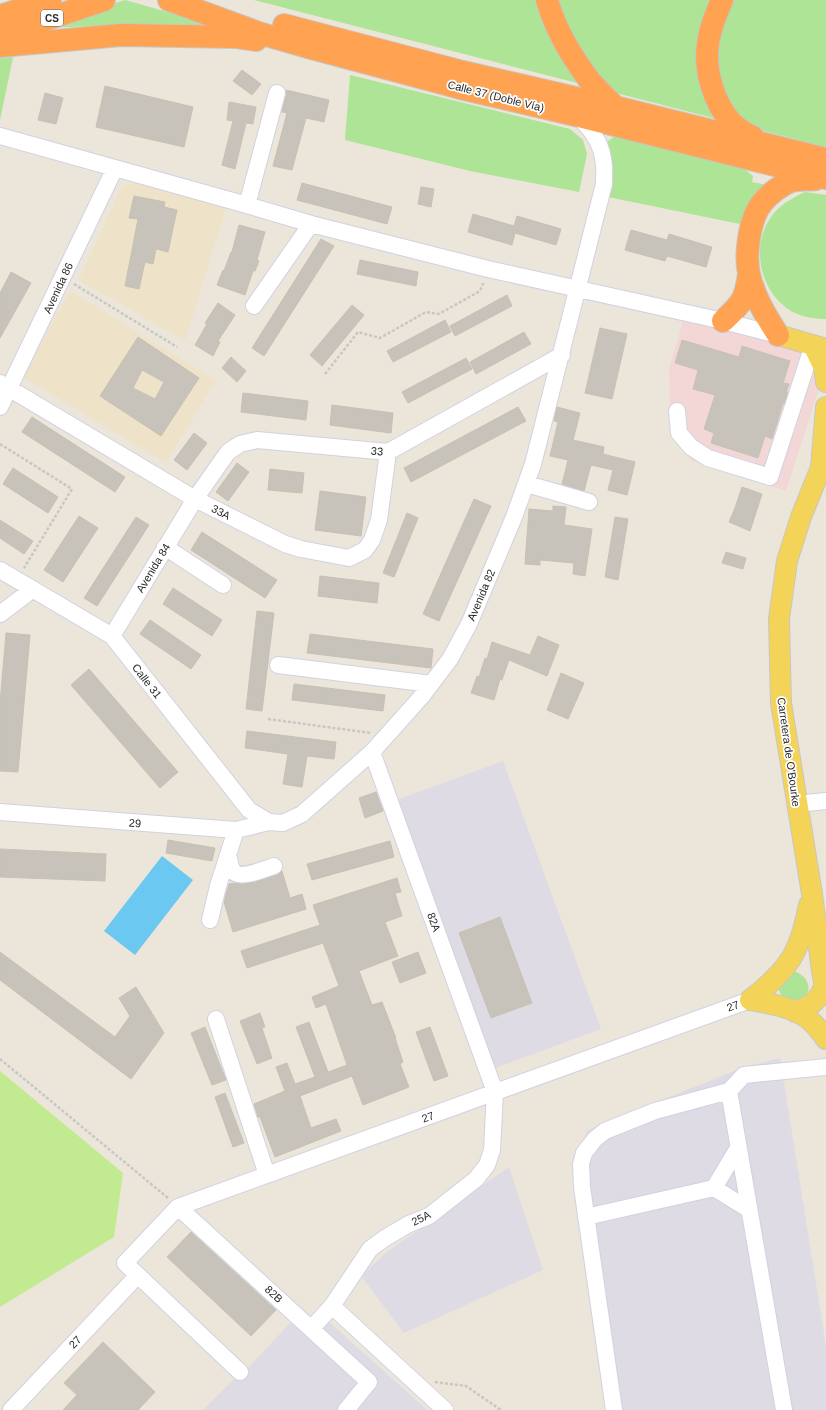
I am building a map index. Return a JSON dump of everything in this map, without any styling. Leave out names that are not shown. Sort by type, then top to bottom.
[{"type":"highway","name":"CS","points":[[0,16],[50,0]]},
{"type":"highway","name":"CS","points":[[0,35],[104,0]]},
{"type":"highway","name":"Calle 37 (Doble Vía)","points":[[169,0],[259,33],[452,86],[826,172]]},
{"type":"highway","name":"Calle 37 (Doble Vía)","points":[[179,0],[297,28],[463,72],[615,107],[764,144]]},
{"type":"highway","points":[[547,0],[552,18],[569,50],[588,78],[615,107]]},
{"type":"highway","points":[[722,0],[712,25],[708,44],[710,82],[720,105],[732,124],[745,134],[826,172]]},
{"type":"highway","points":[[0,46],[121,35],[236,38],[311,48]]},
{"type":"highway","points":[[723,321],[741,304],[746,291],[749,274],[748,253],[750,237],[753,223],[761,204],[776,190],[792,181],[826,172]]},
{"type":"highway","points":[[749,274],[760,306],[778,335]]},
{"type":"main road","points":[[778,335],[822,345],[826,382]]},
{"type":"main road","name":"Carretera de O'Bourke","points":[[824,983],[812,894],[781,704],[779,619],[787,562],[801,517],[824,461],[826,407]]},
{"type":"main road","points":[[750,1000],[767,987],[792,958],[804,929],[812,894]]},
{"type":"main road","points":[[792,958],[814,964],[824,983],[821,995],[814,1003],[795,1012]]},
{"type":"main road","points":[[750,1000],[770,1003],[795,1012],[807,1019],[826,1039]]},
{"type":"street","points":[[247,205],[277,93]]},
{"type":"street","name":"Avenida 82","points":[[269,822],[283,823],[302,814],[372,752],[432,684],[450,659],[469,624],[533,464],[562,355],[604,184],[603,158],[597,138],[575,115]]},
{"type":"street","points":[[0,136],[311,224],[488,269],[723,321],[778,335]]},
{"type":"street","name":"Avenida 86","points":[[0,407],[5,386],[63,277],[115,168]]},
{"type":"street","points":[[254,306],[311,224]]},
{"type":"street","points":[[677,410],[680,433],[691,447],[708,458],[770,477],[822,345]]},
{"type":"street","name":"33","points":[[195,499],[228,452],[240,444],[257,440],[388,452],[562,355]]},
{"type":"street","name":"33A","points":[[5,386],[195,499],[285,544],[301,549],[349,558],[365,550],[372,540],[379,520],[388,452]]},
{"type":"street","points":[[526,484],[589,502]]},
{"type":"street","name":"Avenida 84","points":[[112,636],[195,499]]},
{"type":"street","points":[[165,547],[223,585]]},
{"type":"street","name":"Calle 31","points":[[0,570],[112,636],[249,810],[269,822]]},
{"type":"street","points":[[0,614],[33,589]]},
{"type":"street","points":[[278,665],[432,684]]},
{"type":"street","name":"82A","points":[[372,752],[495,1092]]},
{"type":"street","points":[[797,804],[826,801]]},
{"type":"street","name":"29","points":[[0,812],[236,830],[269,822]]},
{"type":"street","points":[[210,920],[218,886],[236,830]]},
{"type":"street","points":[[228,856],[232,870],[236,874],[244,876],[274,866]]},
{"type":"street","name":"27","points":[[11,1410],[138,1275],[125,1263],[178,1207],[750,1000]]},
{"type":"street","points":[[216,1019],[267,1175]]},
{"type":"street","points":[[614,1410],[586,1217],[581,1164],[584,1152],[595,1139],[605,1131],[655,1111],[729,1091],[744,1076],[826,1067]]},
{"type":"street","points":[[729,1091],[748,1209],[784,1410]]},
{"type":"street","name":"25A","points":[[311,1329],[332,1306],[370,1249],[385,1238],[429,1216],[476,1180],[487,1165],[492,1150],[495,1092]]},
{"type":"street","points":[[714,1188],[738,1148]]},
{"type":"street","points":[[586,1217],[714,1188],[748,1209]]},
{"type":"street","name":"82B","points":[[178,1207],[369,1382],[346,1410]]},
{"type":"street","points":[[138,1275],[240,1372]]},
{"type":"street","points":[[332,1306],[445,1410]]},
{"type":"path","points":[[325,374],[358,332],[380,338],[426,312],[439,314],[480,291],[488,269]]},
{"type":"path","points":[[63,277],[177,347]]},
{"type":"path","points":[[0,444],[72,489],[17,580]]},
{"type":"path","points":[[268,719],[387,735]]},
{"type":"path","points":[[0,1059],[178,1207]]},
{"type":"path","points":[[410,1378],[466,1386],[501,1410]]},
{"type":"shaded area","points":[[138,182],[227,205],[185,341],[79,280],[122,186]]},
{"type":"shaded area","points":[[70,291],[216,380],[166,463],[23,377]]},
{"type":"shaded area","points":[[683,321],[802,346],[819,389],[786,491],[691,460],[676,441],[670,409],[669,369]]},
{"type":"shaded area","points":[[503,761],[601,1029],[492,1069],[394,801]]},
{"type":"shaded area","points":[[780,1058],[826,1346],[826,1410],[609,1410],[577,1155],[588,1130],[741,1068]]},
{"type":"shaded area","points":[[509,1167],[543,1270],[404,1333],[361,1276],[387,1252]]},
{"type":"shaded area","points":[[292,1321],[328,1321],[427,1410],[203,1410],[231,1382],[247,1369]]},
{"type":"green space","points":[[125,0],[224,28],[125,25],[38,28]]},
{"type":"green space","points":[[254,0],[826,0],[826,147]]},
{"type":"green space","points":[[13,57],[0,120],[0,58]]},
{"type":"green space","points":[[350,75],[570,129],[583,140],[587,154],[579,192],[470,171],[345,140]]},
{"type":"green space","points":[[615,136],[736,162],[753,176],[752,182],[767,185],[757,193],[740,224],[608,197],[604,144]]},
{"type":"green space","points":[[805,192],[826,195],[826,319],[799,315],[780,303],[772,293],[762,268],[760,255],[761,242],[771,217],[786,202]]},
{"type":"green space","points":[[794,971],[807,981],[808,985],[807,993],[804,997],[795,1002],[782,997],[778,988]]},
{"type":"green space","points":[[0,1071],[123,1173],[114,1237],[0,1307]]},
{"type":"water","points":[[162,856],[193,880],[135,955],[104,931]]},
{"type":"building","points":[[242,70],[261,84],[252,95],[233,81]]},
{"type":"building","points":[[105,86],[193,107],[184,147],[96,127]]},
{"type":"building","points":[[286,90],[329,100],[324,122],[306,118],[292,170],[273,166],[287,113],[282,112]]},
{"type":"building","points":[[45,93],[63,98],[56,124],[38,120]]},
{"type":"building","points":[[229,102],[256,107],[253,124],[246,123],[235,169],[222,165],[233,121],[227,120]]},
{"type":"building","points":[[302,183],[392,207],[387,224],[297,200]]},
{"type":"building","points":[[421,187],[434,189],[431,207],[418,204]]},
{"type":"building","points":[[134,196],[165,202],[164,207],[177,210],[168,252],[156,249],[153,264],[145,262],[139,289],[125,286],[138,219],[129,218]]},
{"type":"building","points":[[473,214],[514,226],[517,216],[561,229],[556,245],[515,233],[512,245],[468,232]]},
{"type":"building","points":[[239,225],[265,232],[257,260],[259,261],[255,271],[253,271],[245,295],[217,285],[232,252]]},
{"type":"building","points":[[631,230],[667,240],[669,234],[712,247],[706,267],[667,256],[665,261],[625,250]]},
{"type":"building","points":[[321,239],[334,246],[264,356],[252,348]]},
{"type":"building","points":[[360,260],[418,272],[416,286],[357,274]]},
{"type":"building","points":[[11,272],[31,283],[0,338],[0,293]]},
{"type":"building","points":[[507,295],[512,306],[455,336],[450,326]]},
{"type":"building","points":[[218,303],[235,315],[218,341],[220,342],[213,356],[195,345],[207,324],[205,323]]},
{"type":"building","points":[[352,305],[364,315],[322,366],[310,355]]},
{"type":"building","points":[[445,320],[451,332],[393,362],[387,351]]},
{"type":"building","points":[[600,328],[627,334],[612,399],[585,393]]},
{"type":"building","points":[[524,332],[531,344],[476,374],[470,362]]},
{"type":"building","points":[[138,337],[199,378],[161,436],[100,396]],"holes":[[[142,370],[164,382],[155,399],[133,388]]]},
{"type":"building","points":[[682,340],[739,357],[742,346],[790,361],[783,383],[789,384],[786,392],[788,392],[772,439],[765,436],[758,458],[711,443],[714,433],[704,429],[715,395],[693,389],[698,370],[675,363]]},
{"type":"building","points":[[231,357],[246,371],[237,382],[222,368]]},
{"type":"building","points":[[466,358],[472,369],[408,403],[402,392]]},
{"type":"building","points":[[243,393],[308,401],[306,420],[241,412]]},
{"type":"building","points":[[332,405],[393,413],[391,433],[330,425]]},
{"type":"building","points":[[518,407],[526,421],[411,482],[404,468]]},
{"type":"building","points":[[557,407],[580,413],[573,440],[604,447],[603,454],[635,462],[627,495],[608,490],[613,470],[591,465],[584,491],[562,484],[568,460],[550,456],[558,422],[554,421]]},
{"type":"building","points":[[32,417],[125,477],[115,492],[22,432]]},
{"type":"building","points":[[194,433],[207,443],[187,470],[174,460]]},
{"type":"building","points":[[237,463],[249,472],[228,501],[216,492]]},
{"type":"building","points":[[13,468],[58,497],[48,513],[3,484]]},
{"type":"building","points":[[270,469],[304,473],[302,493],[268,490]]},
{"type":"building","points":[[742,487],[762,494],[750,531],[729,522]]},
{"type":"building","points":[[320,491],[366,497],[361,536],[315,530]]},
{"type":"building","points":[[474,499],[491,506],[439,621],[423,614]]},
{"type":"building","points":[[553,506],[566,507],[564,525],[592,529],[585,576],[573,574],[574,563],[540,560],[540,565],[525,564],[529,509],[553,511]]},
{"type":"building","points":[[407,513],[418,518],[394,577],[383,573]]},
{"type":"building","points":[[79,516],[98,528],[63,582],[44,570]]},
{"type":"building","points":[[136,517],[149,525],[97,606],[84,598]]},
{"type":"building","points":[[615,517],[628,519],[618,580],[605,577]]},
{"type":"building","points":[[0,520],[33,541],[24,554],[0,538]]},
{"type":"building","points":[[202,532],[277,580],[265,598],[191,550]]},
{"type":"building","points":[[726,552],[746,558],[743,569],[722,563]]},
{"type":"building","points":[[320,576],[379,583],[377,603],[318,596]]},
{"type":"building","points":[[173,588],[222,620],[212,636],[163,604]]},
{"type":"building","points":[[257,611],[274,613],[262,711],[246,709]]},
{"type":"building","points":[[150,620],[201,655],[191,669],[140,634]]},
{"type":"building","points":[[6,633],[30,635],[18,772],[0,771],[0,703]]},
{"type":"building","points":[[310,634],[433,649],[431,668],[307,653]]},
{"type":"building","points":[[538,636],[559,645],[547,676],[509,660],[502,680],[500,679],[494,700],[471,693],[477,676],[479,677],[485,658],[487,659],[492,642],[530,655]]},
{"type":"building","points":[[89,669],[178,772],[160,788],[71,685]]},
{"type":"building","points":[[561,673],[584,683],[568,719],[547,710]]},
{"type":"building","points":[[294,684],[385,695],[383,711],[292,700]]},
{"type":"building","points":[[247,731],[336,742],[334,759],[307,756],[302,787],[283,784],[288,754],[245,748]]},
{"type":"building","points":[[376,792],[383,811],[365,818],[359,798]]},
{"type":"building","points":[[168,840],[215,848],[212,861],[166,853]]},
{"type":"building","points":[[390,841],[394,857],[312,880],[307,864]]},
{"type":"building","points":[[0,849],[106,854],[105,881],[0,877]]},
{"type":"building","points":[[282,871],[290,898],[302,894],[306,909],[233,932],[224,902],[229,884],[255,882],[277,875]]},
{"type":"building","points":[[397,878],[401,892],[395,893],[402,916],[385,922],[398,956],[359,971],[372,1005],[382,1002],[396,1038],[403,1062],[400,1064],[409,1087],[363,1105],[352,1076],[300,1096],[311,1128],[336,1119],[341,1131],[275,1157],[254,1104],[285,1091],[276,1067],[287,1063],[295,1084],[315,1077],[296,1027],[309,1022],[328,1072],[347,1065],[326,1004],[316,1008],[312,997],[339,986],[323,943],[247,968],[241,951],[320,925],[313,905]]},
{"type":"building","points":[[500,917],[532,1003],[491,1018],[459,933]]},
{"type":"building","points":[[0,952],[115,1037],[130,1016],[119,998],[136,987],[164,1033],[131,1079],[0,980]]},
{"type":"building","points":[[418,952],[426,973],[400,983],[392,962]]},
{"type":"building","points":[[260,1013],[265,1027],[262,1028],[272,1058],[257,1064],[240,1021]]},
{"type":"building","points":[[205,1027],[226,1080],[212,1085],[191,1033]]},
{"type":"building","points":[[430,1027],[448,1076],[434,1081],[416,1032]]},
{"type":"building","points":[[225,1093],[244,1143],[233,1147],[215,1097]]},
{"type":"building","points":[[191,1232],[276,1310],[251,1336],[167,1257]]},
{"type":"building","points":[[103,1342],[155,1392],[138,1410],[63,1410],[77,1395],[64,1383]]}]
